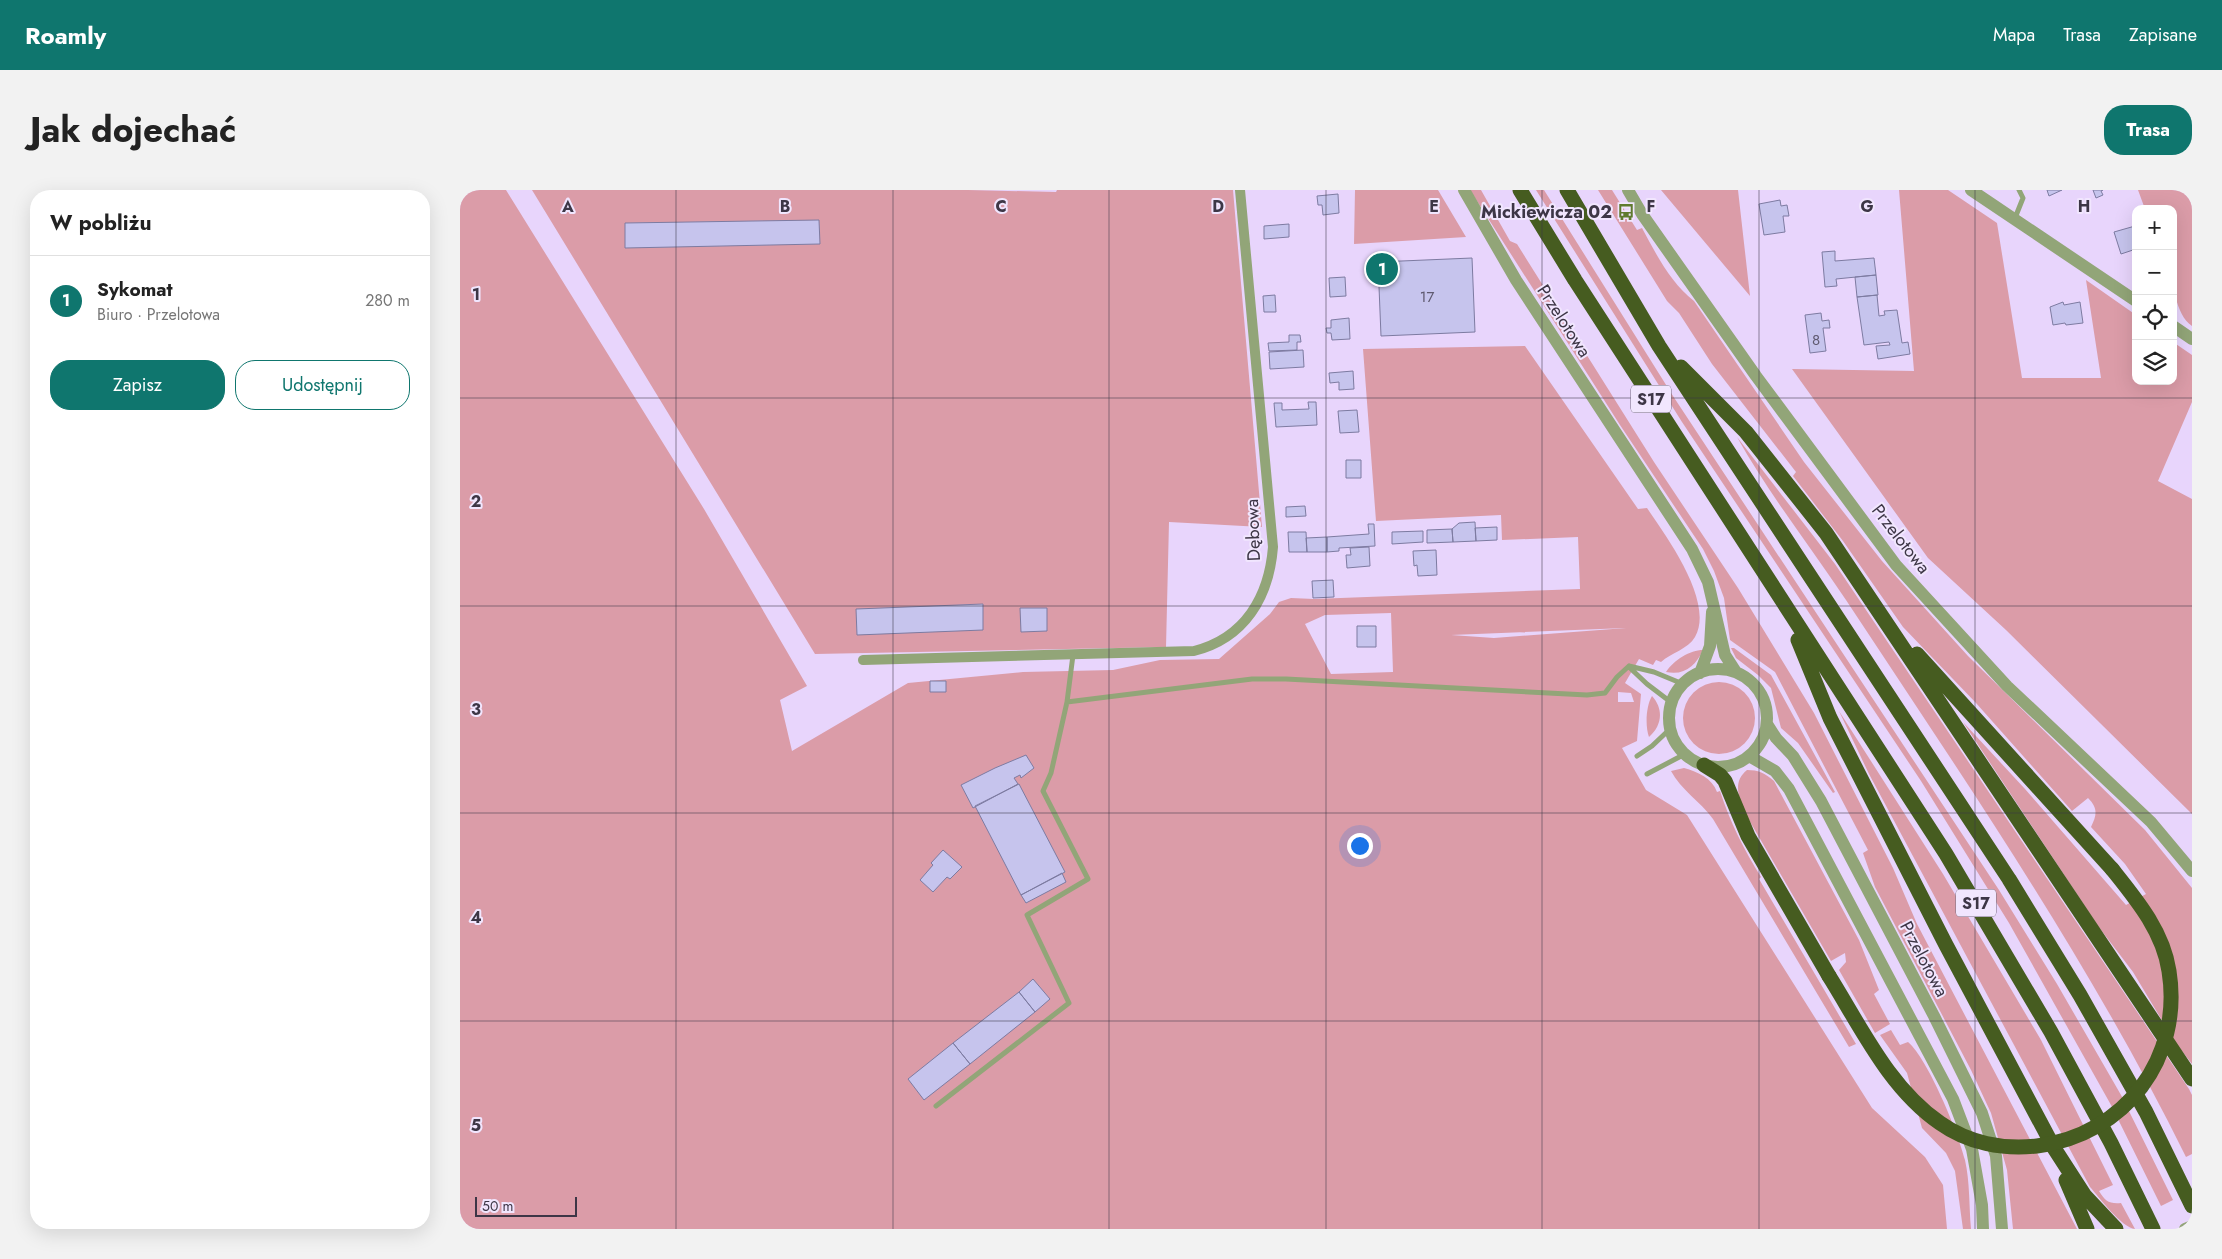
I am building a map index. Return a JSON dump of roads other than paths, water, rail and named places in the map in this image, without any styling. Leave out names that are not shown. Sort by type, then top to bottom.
[{"type":"highway","name":"S17","points":[[1520,190],[1575,280],[1946,854],[2051,1032],[2153,1229]]},
{"type":"highway","name":"S17","points":[[1567,190],[1659,346],[2009,879],[2085,1004],[2146,1112],[2189,1200]]},
{"type":"highway","points":[[1659,346],[1746,432],[1826,533],[2192,1080]]},
{"type":"highway","points":[[1785,606],[1830,718],[1946,945],[2054,1148],[2084,1196],[2116,1229]]},
{"type":"highway","points":[[1704,765],[1720,774],[1725,781],[1748,836],[1829,976],[1894,1080],[1925,1112],[1956,1133],[1992,1145],[2013,1148],[2068,1140],[2096,1128],[2132,1100],[2145,1083],[2160,1054],[2168,1032],[2169,969],[2161,946],[2141,906],[2112,869],[1876,608]]},
{"type":"highway","points":[[2054,1148],[2087,1229]]},
{"type":"street","name":"Dębowa","points":[[863,660],[1194,651],[1209,648],[1224,640],[1258,606],[1272,566],[1273,547],[1240,190]]},
{"type":"street","name":"Przelotowa","points":[[1464,190],[1516,280],[1692,549],[1713,597],[1725,655],[1736,672]]},
{"type":"street","name":"Przelotowa","points":[[1628,190],[1642,214],[1756,376],[1896,565],[2007,686],[2151,822],[2192,871]]},
{"type":"street","points":[[1971,190],[2132,298]]},
{"type":"street","points":[[2177,329],[2192,339]]},
{"type":"street","name":"Przelotowa","points":[[1700,673],[1710,646],[1713,597]]},
{"type":"street","points":[[1714,669],[1736,672],[1751,682],[1762,695],[1767,712],[1767,724],[1761,742],[1750,756],[1728,766],[1704,765],[1686,754],[1676,742],[1670,728],[1672,703],[1683,684],[1700,673],[1714,669]]},
{"type":"street","name":"Przelotowa","points":[[1767,724],[1776,738],[1793,756],[1816,793],[1934,1016],[1982,1113],[1996,1156],[2002,1229]]},
{"type":"street","points":[[1750,756],[1775,771],[1789,789],[1953,1099],[1972,1148],[1982,1205],[1983,1229]]},
{"type":"street","points":[[2185,1229],[2192,1226]]},
{"type":"lane","points":[[2015,219],[2023,198],[2019,190]]},
{"type":"lane","points":[[936,1106],[1069,1003],[1027,915],[1088,879],[1043,791],[1051,773],[1067,702],[1073,654]]},
{"type":"lane","points":[[1067,702],[1252,679],[1286,679],[1587,695],[1605,693],[1617,677],[1629,666]]},
{"type":"lane","points":[[1629,666],[1654,672],[1683,684]]},
{"type":"lane","points":[[1629,666],[1646,684],[1672,703]]},
{"type":"lane","points":[[1636,756],[1652,746],[1670,728]]},
{"type":"lane","points":[[1646,774],[1686,754]]},
{"type":"place","name":"Mickiewicza 02","points":[[1626,212]]},
{"type":"place","name":"Sykomat","points":[[1382,269]]}]
